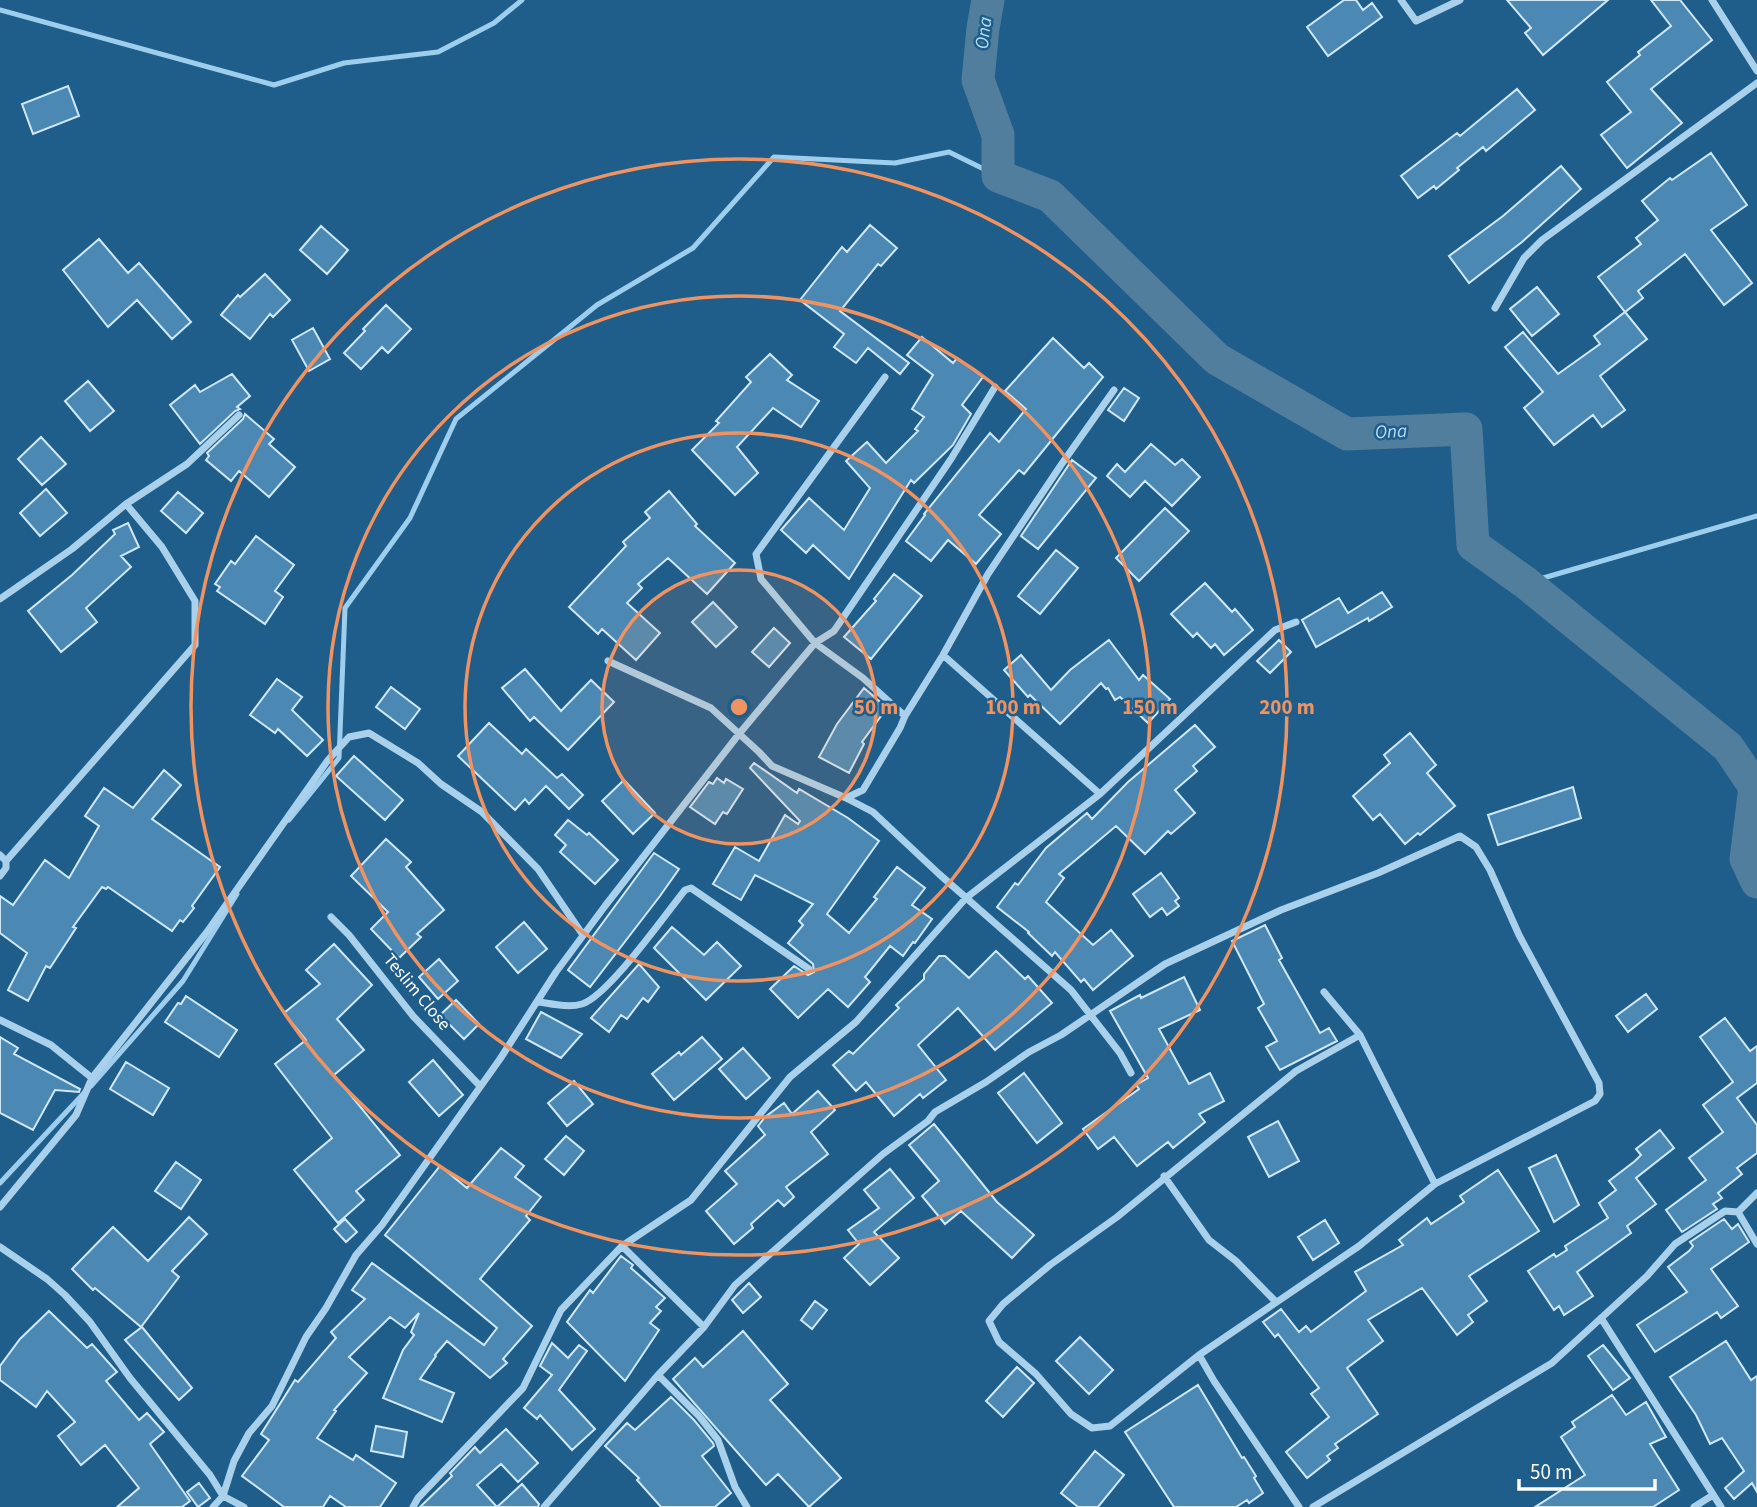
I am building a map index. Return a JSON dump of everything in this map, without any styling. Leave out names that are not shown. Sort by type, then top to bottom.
[{"type":"street","points":[[1401,0],[1416,21],[1460,0]]},
{"type":"street","points":[[1712,0],[1757,71]]},
{"type":"street","points":[[1495,308],[1524,258],[1542,240],[1757,83]]},
{"type":"street","points":[[885,377],[756,554],[761,579],[815,643],[863,678],[905,716]]},
{"type":"street","points":[[213,1507],[223,1496],[234,1461],[250,1433],[272,1406],[306,1337],[356,1255],[383,1225],[583,935],[739,734],[815,643],[834,631],[951,459],[995,387]]},
{"type":"street","points":[[846,798],[863,790],[988,574],[1060,465],[1114,390]]},
{"type":"street","points":[[0,599],[72,549],[126,504],[187,464],[239,415]]},
{"type":"street","points":[[0,876],[6,868],[3,858],[195,645],[195,601],[162,547],[126,504]]},
{"type":"street","points":[[413,1507],[418,1498],[523,1388],[561,1310],[621,1246],[691,1200],[790,1077],[856,1023],[966,898],[1100,794],[1275,631],[1296,622]]},
{"type":"street","points":[[943,655],[1100,794]]},
{"type":"street","points":[[608,661],[711,709],[772,766],[873,812],[1071,990],[1120,1053],[1130,1073]]},
{"type":"street","points":[[0,1207],[76,1115],[92,1078],[208,932],[328,760],[349,737],[369,733],[418,763],[441,784],[482,812],[538,869],[583,935]]},
{"type":"street","points":[[544,1507],[658,1375],[704,1327],[736,1285],[902,1139],[928,1121],[935,1112],[986,1082],[1165,964],[1281,910],[1378,873],[1460,836],[1476,847],[1490,870],[1519,935],[1599,1083],[1600,1094],[1595,1101],[1435,1184],[1359,1247],[1199,1355],[1110,1426],[1092,1428],[1070,1414],[1036,1374],[999,1342],[989,1321],[1003,1304],[1117,1217],[1296,1071],[1360,1035]]},
{"type":"street","points":[[539,1002],[568,1006],[580,1005],[593,999],[613,979],[685,890],[691,888],[810,969]]},
{"type":"street","name":"Teslim Close","points":[[331,917],[349,935],[413,1016],[480,1086]]},
{"type":"street","points":[[1324,992],[1360,1035],[1435,1184]]},
{"type":"street","points":[[0,1020],[51,1045],[92,1078]]},
{"type":"street","points":[[1164,1176],[1209,1240],[1236,1261],[1276,1303]]},
{"type":"street","points":[[1314,1507],[1552,1363],[1647,1276],[1675,1244],[1725,1211],[1738,1212],[1757,1193]]},
{"type":"street","points":[[1738,1212],[1757,1244]]},
{"type":"street","points":[[621,1246],[704,1327]]},
{"type":"street","points":[[0,1247],[47,1279],[90,1322],[130,1378],[223,1496],[244,1507]]},
{"type":"street","points":[[1601,1318],[1721,1507]]},
{"type":"street","points":[[1199,1355],[1281,1485],[1299,1507]]},
{"type":"street","points":[[658,1375],[699,1416],[718,1440],[736,1488],[747,1507]]},
{"type":"street","points":[[1694,1507],[1713,1495]]},
{"type":"building","points":[[1344,0],[1356,0],[1363,10],[1372,3],[1382,17],[1328,56],[1307,27]]},
{"type":"building","points":[[1507,0],[1608,0],[1543,55],[1525,33],[1531,28]]},
{"type":"building","points":[[1651,0],[1680,0],[1712,40],[1651,89],[1682,123],[1627,168],[1601,135],[1631,112],[1607,82],[1640,55],[1638,52],[1671,26]]},
{"type":"building","points":[[68,86],[79,116],[33,134],[22,104]]},
{"type":"building","points":[[1517,89],[1535,110],[1486,151],[1483,147],[1436,189],[1434,186],[1418,198],[1401,176],[1457,133],[1460,136]]},
{"type":"building","points":[[1711,153],[1747,205],[1711,230],[1752,283],[1724,305],[1685,254],[1638,291],[1643,298],[1625,312],[1598,277],[1641,244],[1636,238],[1658,220],[1642,201],[1670,178],[1672,180]]},
{"type":"building","points":[[1561,166],[1581,189],[1522,242],[1469,283],[1449,256],[1503,216]]},
{"type":"building","points":[[870,225],[897,248],[881,266],[878,264],[840,311],[909,363],[900,374],[868,348],[856,363],[834,347],[844,334],[800,300],[842,247],[847,252]]},
{"type":"building","points":[[321,226],[348,250],[327,274],[300,250]]},
{"type":"building","points":[[99,239],[128,273],[139,263],[191,322],[172,339],[137,300],[108,327],[63,270]]},
{"type":"building","points":[[265,274],[290,300],[273,317],[270,314],[250,339],[221,315],[238,295],[240,297]]},
{"type":"building","points":[[1537,287],[1559,314],[1532,336],[1510,309]]},
{"type":"building","points":[[386,305],[411,329],[388,353],[382,347],[361,369],[344,353]]},
{"type":"building","points":[[1625,312],[1647,339],[1600,376],[1625,410],[1602,427],[1593,415],[1554,445],[1524,408],[1543,392],[1505,347],[1523,332],[1558,374],[1600,344],[1594,336]]},
{"type":"building","points":[[313,328],[330,359],[309,371],[292,340]]},
{"type":"building","points":[[922,337],[953,363],[957,358],[983,377],[962,405],[971,414],[953,445],[914,483],[911,480],[849,579],[813,545],[806,553],[781,530],[809,498],[844,530],[870,488],[846,461],[867,442],[886,463],[918,431],[915,429],[924,417],[912,409],[933,375],[907,355]]},
{"type":"building","points":[[1053,338],[1084,368],[1089,363],[1103,377],[1024,474],[1019,470],[979,515],[1001,534],[976,564],[948,540],[931,561],[906,541],[924,514],[990,433],[999,442],[1026,409],[1005,391]]},
{"type":"building","points":[[770,354],[792,375],[787,380],[819,401],[801,427],[773,408],[737,447],[758,473],[735,495],[692,450],[719,423],[716,421],[751,382],[746,377]]},
{"type":"building","points":[[232,374],[250,396],[237,407],[240,409],[200,444],[170,405],[195,385],[200,392]]},
{"type":"building","points":[[88,381],[114,411],[90,431],[65,401]]},
{"type":"building","points":[[1124,388],[1139,398],[1124,421],[1108,410]]},
{"type":"building","points":[[245,414],[274,439],[269,444],[295,467],[269,497],[239,471],[231,481],[206,460],[209,456],[207,453]]},
{"type":"building","points":[[41,437],[66,464],[42,485],[18,459]]},
{"type":"building","points":[[1151,444],[1175,465],[1182,459],[1200,477],[1172,506],[1145,481],[1130,497],[1107,476],[1117,464],[1125,472]]},
{"type":"building","points":[[1072,460],[1096,478],[1038,549],[1021,536]]},
{"type":"building","points":[[46,489],[67,513],[40,536],[20,513]]},
{"type":"building","points":[[669,491],[697,524],[695,526],[735,563],[707,594],[668,558],[638,584],[642,588],[627,603],[660,633],[636,660],[602,629],[598,634],[569,607],[626,546],[623,542],[650,518],[645,512]]},
{"type":"building","points":[[178,492],[203,513],[186,533],[161,511]]},
{"type":"building","points":[[1165,508],[1189,531],[1139,581],[1116,558]]},
{"type":"building","points":[[128,523],[139,547],[121,556],[131,567],[86,608],[97,622],[61,652],[28,611],[72,575],[115,534],[113,530]]},
{"type":"building","points":[[256,536],[294,565],[275,591],[283,597],[265,624],[217,591],[220,587],[215,584],[231,561],[235,564]]},
{"type":"building","points":[[1056,550],[1078,568],[1040,614],[1018,596]]},
{"type":"building","points":[[894,574],[922,596],[871,659],[844,637],[876,601],[874,599]]},
{"type":"building","points":[[1205,583],[1232,612],[1235,609],[1253,630],[1224,655],[1215,644],[1211,648],[1197,633],[1193,637],[1171,614]]},
{"type":"building","points":[[1382,592],[1392,607],[1316,647],[1302,620],[1339,598],[1348,613]]},
{"type":"building","points":[[713,602],[737,627],[716,647],[692,622]]},
{"type":"building","points":[[774,628],[790,643],[769,667],[752,652]]},
{"type":"building","points":[[1109,640],[1139,680],[1143,675],[1170,699],[1148,723],[1120,697],[1115,700],[1108,688],[1101,683],[1060,724],[1030,695],[1028,697],[1004,670],[1021,655],[1051,690],[1070,670]]},
{"type":"building","points":[[1279,640],[1291,652],[1270,673],[1257,661]]},
{"type":"building","points":[[525,669],[561,711],[591,680],[614,702],[568,750],[534,717],[530,721],[502,688]]},
{"type":"building","points":[[277,679],[302,697],[292,710],[323,740],[307,756],[278,729],[275,733],[250,715]]},
{"type":"building","points":[[391,687],[420,709],[405,729],[376,707]]},
{"type":"building","points":[[864,688],[887,708],[862,742],[864,744],[849,773],[819,757],[837,724]]},
{"type":"building","points":[[489,723],[522,754],[526,749],[557,778],[562,774],[583,795],[569,809],[546,786],[529,804],[525,799],[515,810],[458,756]]},
{"type":"building","points":[[1195,725],[1215,747],[1193,766],[1197,771],[1175,790],[1195,813],[1171,834],[1168,831],[1145,854],[1116,826],[1059,874],[1064,878],[1046,902],[1093,945],[1111,930],[1133,956],[1093,990],[1084,979],[1081,982],[1055,952],[1052,956],[1029,932],[997,907],[1046,848],[1087,813],[1092,819],[1128,782]]},
{"type":"building","points":[[1410,733],[1436,765],[1427,773],[1455,806],[1405,844],[1380,814],[1373,820],[1353,796],[1390,763],[1384,755]]},
{"type":"building","points":[[354,756],[403,800],[385,820],[336,776]]},
{"type":"building","points":[[754,763],[797,793],[799,789],[848,818],[879,841],[827,914],[849,933],[877,899],[874,897],[897,867],[925,888],[912,905],[932,919],[903,956],[890,946],[865,977],[870,982],[848,1007],[828,989],[798,1018],[770,989],[794,966],[808,975],[814,972],[813,964],[788,943],[803,925],[799,921],[813,904],[755,875],[741,900],[713,884],[735,847],[759,861],[785,815],[798,824],[800,821],[750,768]]},
{"type":"building","points":[[164,770],[181,785],[152,819],[220,867],[192,906],[194,908],[172,931],[108,887],[102,887],[73,927],[76,928],[50,968],[46,966],[28,1001],[8,990],[27,953],[0,933],[0,896],[13,905],[45,860],[69,878],[99,826],[85,816],[104,788],[133,808]]},
{"type":"building","points":[[717,778],[724,783],[726,779],[743,789],[727,814],[723,812],[715,824],[690,807],[709,782],[713,784]]},
{"type":"building","points":[[624,780],[655,813],[633,834],[602,801]]},
{"type":"building","points":[[1573,787],[1581,818],[1498,845],[1488,815]]},
{"type":"building","points":[[568,820],[587,835],[589,833],[618,860],[595,884],[560,852],[566,845],[555,835]]},
{"type":"building","points":[[386,839],[411,862],[406,867],[444,910],[417,934],[421,937],[399,958],[371,929],[388,912],[351,876]]},
{"type":"building","points":[[654,853],[679,869],[590,987],[568,970]]},
{"type":"building","points":[[1161,873],[1179,898],[1175,901],[1179,906],[1167,915],[1162,908],[1150,917],[1133,894]]},
{"type":"building","points":[[524,922],[547,949],[518,973],[496,947]]},
{"type":"building","points":[[1265,925],[1282,958],[1279,960],[1320,1033],[1329,1028],[1337,1041],[1280,1070],[1266,1047],[1277,1041],[1258,1008],[1264,1004],[1232,941]]},
{"type":"building","points":[[672,927],[704,955],[717,942],[741,966],[706,1000],[654,948]]},
{"type":"building","points":[[334,944],[372,985],[337,1019],[364,1050],[334,1075],[400,1155],[356,1191],[364,1200],[338,1223],[294,1170],[332,1138],[275,1064],[306,1040],[284,1013],[320,984],[306,970]]},
{"type":"building","points":[[996,951],[1025,979],[1028,976],[1052,1003],[995,1050],[958,1008],[918,1045],[946,1080],[923,1098],[920,1094],[894,1116],[866,1082],[856,1091],[833,1065],[849,1051],[853,1054],[899,1008],[896,1005],[924,979],[924,974],[939,956],[945,956],[969,978]]},
{"type":"building","points":[[439,959],[458,981],[438,999],[419,977]]},
{"type":"building","points":[[639,964],[659,987],[648,1002],[643,998],[627,1019],[621,1015],[609,1032],[591,1018]]},
{"type":"building","points":[[1184,977],[1200,1010],[1159,1029],[1189,1084],[1210,1073],[1224,1101],[1199,1114],[1205,1122],[1173,1148],[1168,1142],[1137,1166],[1114,1137],[1098,1149],[1083,1129],[1139,1089],[1136,1085],[1148,1078],[1110,1011]]},
{"type":"building","points":[[1646,994],[1657,1009],[1628,1032],[1616,1016]]},
{"type":"building","points":[[186,996],[237,1030],[219,1057],[165,1022]]},
{"type":"building","points":[[456,1000],[479,1024],[464,1039],[440,1015]]},
{"type":"building","points":[[541,1012],[582,1034],[561,1058],[526,1039]]},
{"type":"building","points":[[1725,1018],[1750,1051],[1757,1046],[1757,1083],[1737,1098],[1757,1125],[1757,1153],[1737,1168],[1742,1174],[1718,1193],[1722,1198],[1713,1204],[1717,1209],[1682,1232],[1666,1210],[1706,1180],[1689,1158],[1723,1132],[1703,1105],[1733,1082],[1700,1037]]},
{"type":"building","points":[[0,1037],[18,1048],[14,1054],[80,1089],[79,1092],[55,1090],[33,1130],[0,1113]]},
{"type":"building","points":[[702,1037],[722,1059],[674,1100],[652,1074]]},
{"type":"building","points":[[743,1048],[770,1078],[746,1099],[719,1069]]},
{"type":"building","points":[[433,1060],[463,1095],[439,1116],[409,1082]]},
{"type":"building","points":[[126,1062],[169,1088],[153,1115],[110,1089]]},
{"type":"building","points":[[1024,1073],[1062,1123],[1037,1143],[998,1093]]},
{"type":"building","points":[[574,1081],[593,1104],[567,1126],[548,1103]]},
{"type":"building","points":[[818,1091],[835,1110],[811,1132],[828,1154],[786,1187],[794,1197],[784,1206],[778,1200],[751,1224],[753,1228],[734,1244],[706,1211],[737,1184],[725,1171],[765,1135],[758,1126],[765,1117],[784,1103],[792,1114]]},
{"type":"building","points":[[1278,1121],[1299,1161],[1269,1177],[1248,1137]]},
{"type":"building","points":[[934,1124],[997,1202],[1034,1235],[1012,1258],[961,1211],[945,1224],[922,1196],[939,1181],[909,1145]]},
{"type":"building","points":[[1660,1130],[1674,1148],[1636,1178],[1656,1204],[1627,1226],[1631,1233],[1577,1272],[1593,1296],[1564,1315],[1559,1306],[1554,1310],[1528,1271],[1554,1254],[1556,1257],[1567,1250],[1565,1246],[1608,1218],[1599,1203],[1616,1190],[1609,1181],[1641,1155],[1636,1149]]},
{"type":"building","points":[[566,1136],[584,1151],[564,1175],[545,1159]]},
{"type":"building","points":[[501,1148],[524,1166],[515,1177],[541,1197],[526,1216],[530,1220],[480,1279],[532,1326],[503,1359],[507,1363],[490,1378],[447,1341],[420,1379],[454,1393],[442,1422],[383,1398],[403,1350],[414,1335],[411,1332],[419,1313],[405,1328],[390,1317],[349,1357],[367,1373],[334,1410],[336,1411],[317,1438],[353,1460],[356,1455],[396,1483],[380,1507],[346,1507],[330,1496],[323,1507],[284,1507],[242,1476],[269,1440],[261,1434],[295,1380],[298,1382],[336,1338],[331,1332],[365,1299],[352,1290],[372,1263],[484,1345],[497,1328],[385,1235],[440,1166],[467,1188]]},
{"type":"building","points":[[1556,1155],[1579,1205],[1554,1222],[1529,1168]]},
{"type":"building","points":[[176,1162],[201,1180],[181,1209],[155,1191]]},
{"type":"building","points":[[890,1169],[914,1198],[874,1232],[899,1258],[870,1285],[844,1258],[859,1244],[848,1230],[879,1208],[864,1190]]},
{"type":"building","points":[[1498,1170],[1539,1231],[1469,1276],[1487,1301],[1468,1315],[1473,1322],[1457,1335],[1422,1288],[1368,1320],[1383,1341],[1347,1368],[1378,1414],[1335,1444],[1338,1448],[1327,1456],[1330,1460],[1307,1478],[1286,1452],[1329,1417],[1311,1394],[1319,1388],[1278,1334],[1275,1337],[1263,1322],[1281,1309],[1299,1332],[1306,1326],[1311,1332],[1366,1291],[1355,1272],[1403,1245],[1399,1240],[1427,1218],[1431,1224],[1464,1202],[1460,1196]]},
{"type":"building","points":[[189,1217],[207,1234],[172,1271],[179,1277],[141,1327],[95,1288],[93,1290],[72,1269],[113,1227],[148,1261]]},
{"type":"building","points":[[345,1219],[357,1232],[346,1242],[334,1229]]},
{"type":"building","points":[[1724,1219],[1732,1229],[1738,1224],[1749,1242],[1711,1269],[1738,1306],[1721,1318],[1717,1312],[1655,1352],[1637,1325],[1687,1292],[1668,1267],[1689,1251],[1693,1246],[1690,1242]]},
{"type":"building","points":[[1325,1220],[1339,1243],[1313,1260],[1298,1237]]},
{"type":"building","points":[[621,1256],[665,1298],[656,1307],[661,1311],[650,1323],[659,1330],[625,1381],[567,1322],[590,1290],[593,1293]]},
{"type":"building","points":[[749,1283],[761,1297],[743,1313],[732,1300]]},
{"type":"building","points":[[815,1301],[827,1310],[812,1329],[801,1320]]},
{"type":"building","points":[[49,1311],[87,1348],[92,1344],[117,1372],[106,1381],[139,1420],[147,1413],[164,1432],[150,1444],[190,1501],[182,1507],[117,1507],[139,1488],[105,1445],[81,1465],[58,1436],[75,1422],[47,1391],[36,1407],[0,1380],[0,1366],[20,1339]]},
{"type":"building","points":[[142,1327],[192,1388],[179,1400],[125,1340]]},
{"type":"building","points":[[743,1331],[788,1384],[770,1400],[841,1478],[809,1507],[778,1474],[766,1485],[673,1379],[695,1358],[703,1367]]},
{"type":"building","points":[[1080,1337],[1113,1370],[1089,1394],[1056,1361]]},
{"type":"building","points":[[1726,1341],[1751,1380],[1757,1376],[1757,1492],[1752,1483],[1734,1499],[1725,1488],[1744,1471],[1722,1438],[1710,1444],[1696,1415],[1670,1377]]},
{"type":"building","points":[[552,1343],[568,1358],[579,1345],[587,1351],[559,1390],[595,1429],[572,1450],[540,1415],[537,1419],[524,1408],[552,1375],[540,1366]]},
{"type":"building","points":[[1603,1345],[1630,1378],[1613,1390],[1588,1356]]},
{"type":"building","points":[[1017,1367],[1034,1383],[1003,1417],[986,1401]]},
{"type":"building","points":[[1198,1385],[1242,1458],[1244,1457],[1256,1476],[1254,1478],[1263,1493],[1249,1503],[1247,1500],[1236,1507],[1174,1507],[1125,1432]]},
{"type":"building","points":[[1612,1395],[1626,1415],[1646,1402],[1666,1437],[1650,1444],[1679,1490],[1653,1507],[1535,1507],[1585,1475],[1561,1437],[1575,1427],[1572,1422]]},
{"type":"building","points":[[671,1397],[713,1443],[714,1446],[702,1456],[731,1493],[715,1507],[661,1507],[637,1480],[639,1478],[605,1446],[627,1423],[635,1430]]},
{"type":"building","points":[[376,1426],[407,1432],[403,1457],[371,1451]]},
{"type":"building","points":[[506,1429],[538,1463],[518,1482],[501,1464],[477,1485],[497,1507],[420,1507],[452,1476],[450,1473],[475,1447],[480,1453]]},
{"type":"building","points":[[1095,1451],[1124,1475],[1098,1507],[1078,1507],[1061,1493]]},
{"type":"building","points":[[199,1483],[210,1498],[198,1507],[187,1492]]},
{"type":"building","points":[[522,1484],[539,1504],[538,1507],[497,1507]]},
{"type":"waterway","points":[[0,10],[274,85],[344,63],[438,52],[494,23],[522,0]]},
{"type":"waterway","name":"Ona","points":[[988,0],[978,80],[998,135],[998,176],[1050,196],[1217,359],[1347,434],[1466,429],[1473,545],[1526,583],[1728,747],[1755,787],[1746,859],[1757,882]]},
{"type":"waterway","points":[[289,820],[339,758],[345,608],[410,518],[456,419],[597,305],[693,248],[774,157],[895,163],[949,152],[998,176]]},
{"type":"waterway","points":[[1526,583],[1757,516]]},
{"type":"waterway","points":[[91,1086],[183,981],[237,894]]},
{"type":"waterway","points":[[0,1183],[84,1093]]}]
